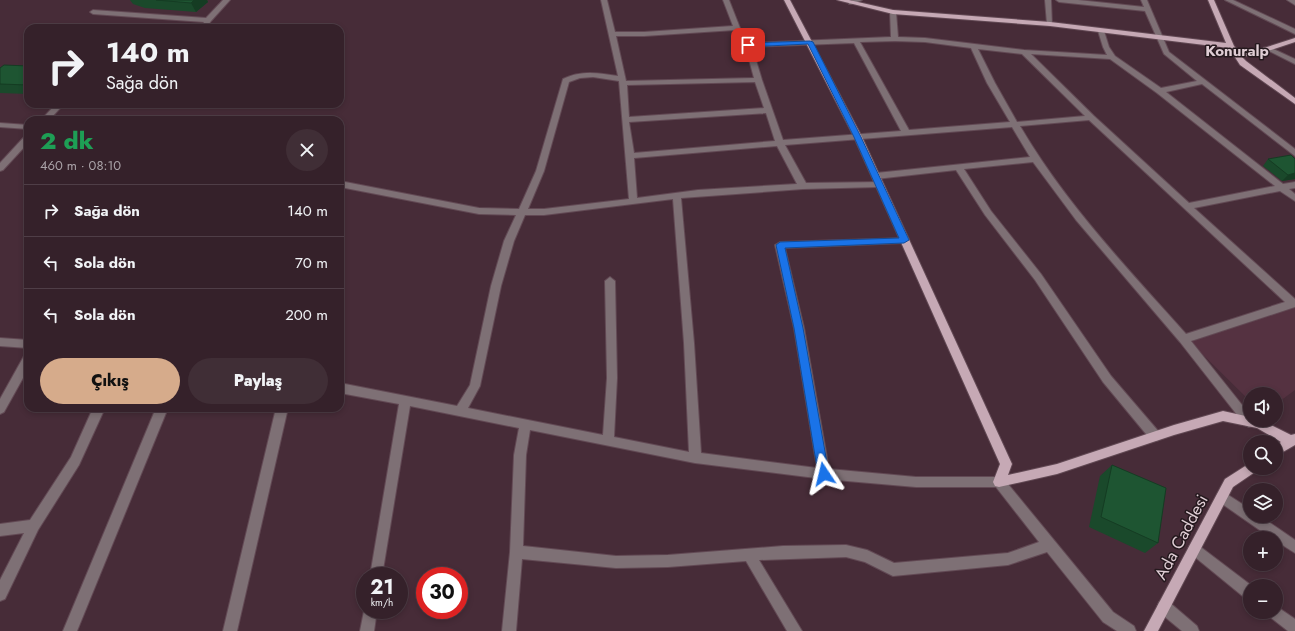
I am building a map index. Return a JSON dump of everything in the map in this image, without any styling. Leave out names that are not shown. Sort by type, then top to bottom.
[{"type":"main road","points":[[787,0],[858,137],[1006,464],[999,482]]},
{"type":"main road","points":[[840,0],[893,12],[1050,24],[1231,46]]},
{"type":"main road","points":[[1212,0],[1231,46],[1243,63],[1295,102]]},
{"type":"main road","points":[[1238,56],[1270,49],[1295,40]]},
{"type":"main road","points":[[999,482],[1058,469],[1155,436],[1223,416],[1243,421]]},
{"type":"main road","points":[[1265,427],[1293,440]]},
{"type":"main road","points":[[1283,446],[1293,440]]},
{"type":"main road","name":"Ada Caddesi","points":[[1151,631],[1229,483],[1243,473]]},
{"type":"street","points":[[206,24],[227,0]]},
{"type":"street","points":[[604,0],[623,81],[625,120],[630,156],[633,200]]},
{"type":"street","points":[[726,0],[737,28],[748,45],[758,80],[780,143],[803,186]]},
{"type":"street","points":[[850,3],[859,0]]},
{"type":"street","points":[[1048,0],[1050,24]]},
{"type":"street","points":[[1059,0],[1146,9]]},
{"type":"street","points":[[1144,0],[1146,9],[1166,53],[1295,153]]},
{"type":"street","points":[[1228,0],[1295,32]]},
{"type":"street","points":[[1290,0],[1295,3]]},
{"type":"street","points":[[93,12],[208,20]]},
{"type":"street","points":[[893,12],[895,39]]},
{"type":"street","points":[[613,34],[644,34],[737,28]]},
{"type":"street","points":[[1101,31],[1106,47],[1112,57],[1160,91],[1295,198]]},
{"type":"street","points":[[748,45],[895,39],[926,40],[1024,52],[1112,57]]},
{"type":"street","points":[[856,41],[906,132]]},
{"type":"street","points":[[974,47],[991,83],[1035,159],[1079,218],[1184,339],[1243,414]]},
{"type":"street","points":[[1270,49],[1295,62]]},
{"type":"street","points":[[1024,52],[1091,118],[1294,303],[1184,339]]},
{"type":"street","points":[[460,412],[475,386],[496,286],[509,241],[540,171],[566,82],[573,76],[594,75],[623,81],[758,80]]},
{"type":"street","points":[[1160,91],[1203,82]]},
{"type":"street","points":[[49,116],[56,108]]},
{"type":"street","points":[[625,120],[769,110]]},
{"type":"street","points":[[630,156],[906,132],[1091,118]]},
{"type":"street","points":[[0,125],[24,127]]},
{"type":"street","points":[[0,168],[24,142]]},
{"type":"street","points":[[344,185],[478,211],[544,212],[633,200],[878,180],[1035,159]]},
{"type":"street","points":[[959,168],[988,213],[1038,277],[1107,380],[1155,436]]},
{"type":"street","points":[[1188,206],[1295,185]]},
{"type":"street","points":[[677,196],[689,343],[695,458]]},
{"type":"street","points":[[824,474],[799,328],[780,245],[904,240]]},
{"type":"street","points":[[608,442],[612,378],[610,281]]},
{"type":"street","points":[[0,342],[24,344]]},
{"type":"street","points":[[0,409],[24,366]]},
{"type":"street","points":[[344,389],[695,458],[824,474],[916,482],[999,482],[1049,546],[1108,617],[1129,631]]},
{"type":"street","points":[[377,567],[405,401]]},
{"type":"street","points":[[0,594],[34,526],[75,461],[97,412]]},
{"type":"street","points":[[70,631],[160,412]]},
{"type":"street","points":[[230,631],[281,412]]},
{"type":"street","points":[[509,631],[516,552],[520,455],[525,425]]},
{"type":"street","points":[[1222,497],[1295,547]]},
{"type":"street","points":[[0,530],[34,526]]},
{"type":"street","points":[[516,552],[616,562],[668,561],[783,552],[846,551],[867,556],[893,570],[1008,560],[1049,546]]},
{"type":"street","points":[[1194,549],[1243,588]]},
{"type":"street","points":[[749,555],[795,631]]},
{"type":"street","points":[[1164,607],[1192,631]]},
{"type":"street","points":[[1283,618],[1295,628]]},
{"type":"street","points":[[367,631],[369,619]]},
{"type":"shaded area","points":[[1295,307],[1295,390],[1283,399],[1283,387],[1243,387],[1243,394],[1190,342]]},
{"type":"building","points":[[156,0],[194,0],[191,3]]},
{"type":"building","points":[[4,65],[24,66],[24,85],[0,84],[0,68]]},
{"type":"building","points":[[1291,155],[1295,159],[1295,173],[1288,175],[1268,159]]},
{"type":"building","points":[[1112,465],[1166,488],[1158,543],[1101,517]]},
{"type":"district","name":"Konuralp","points":[[1237,51]]},
{"type":"route","points":[[748,45],[810,42],[858,137],[904,240],[780,245],[799,328],[824,474]]}]
